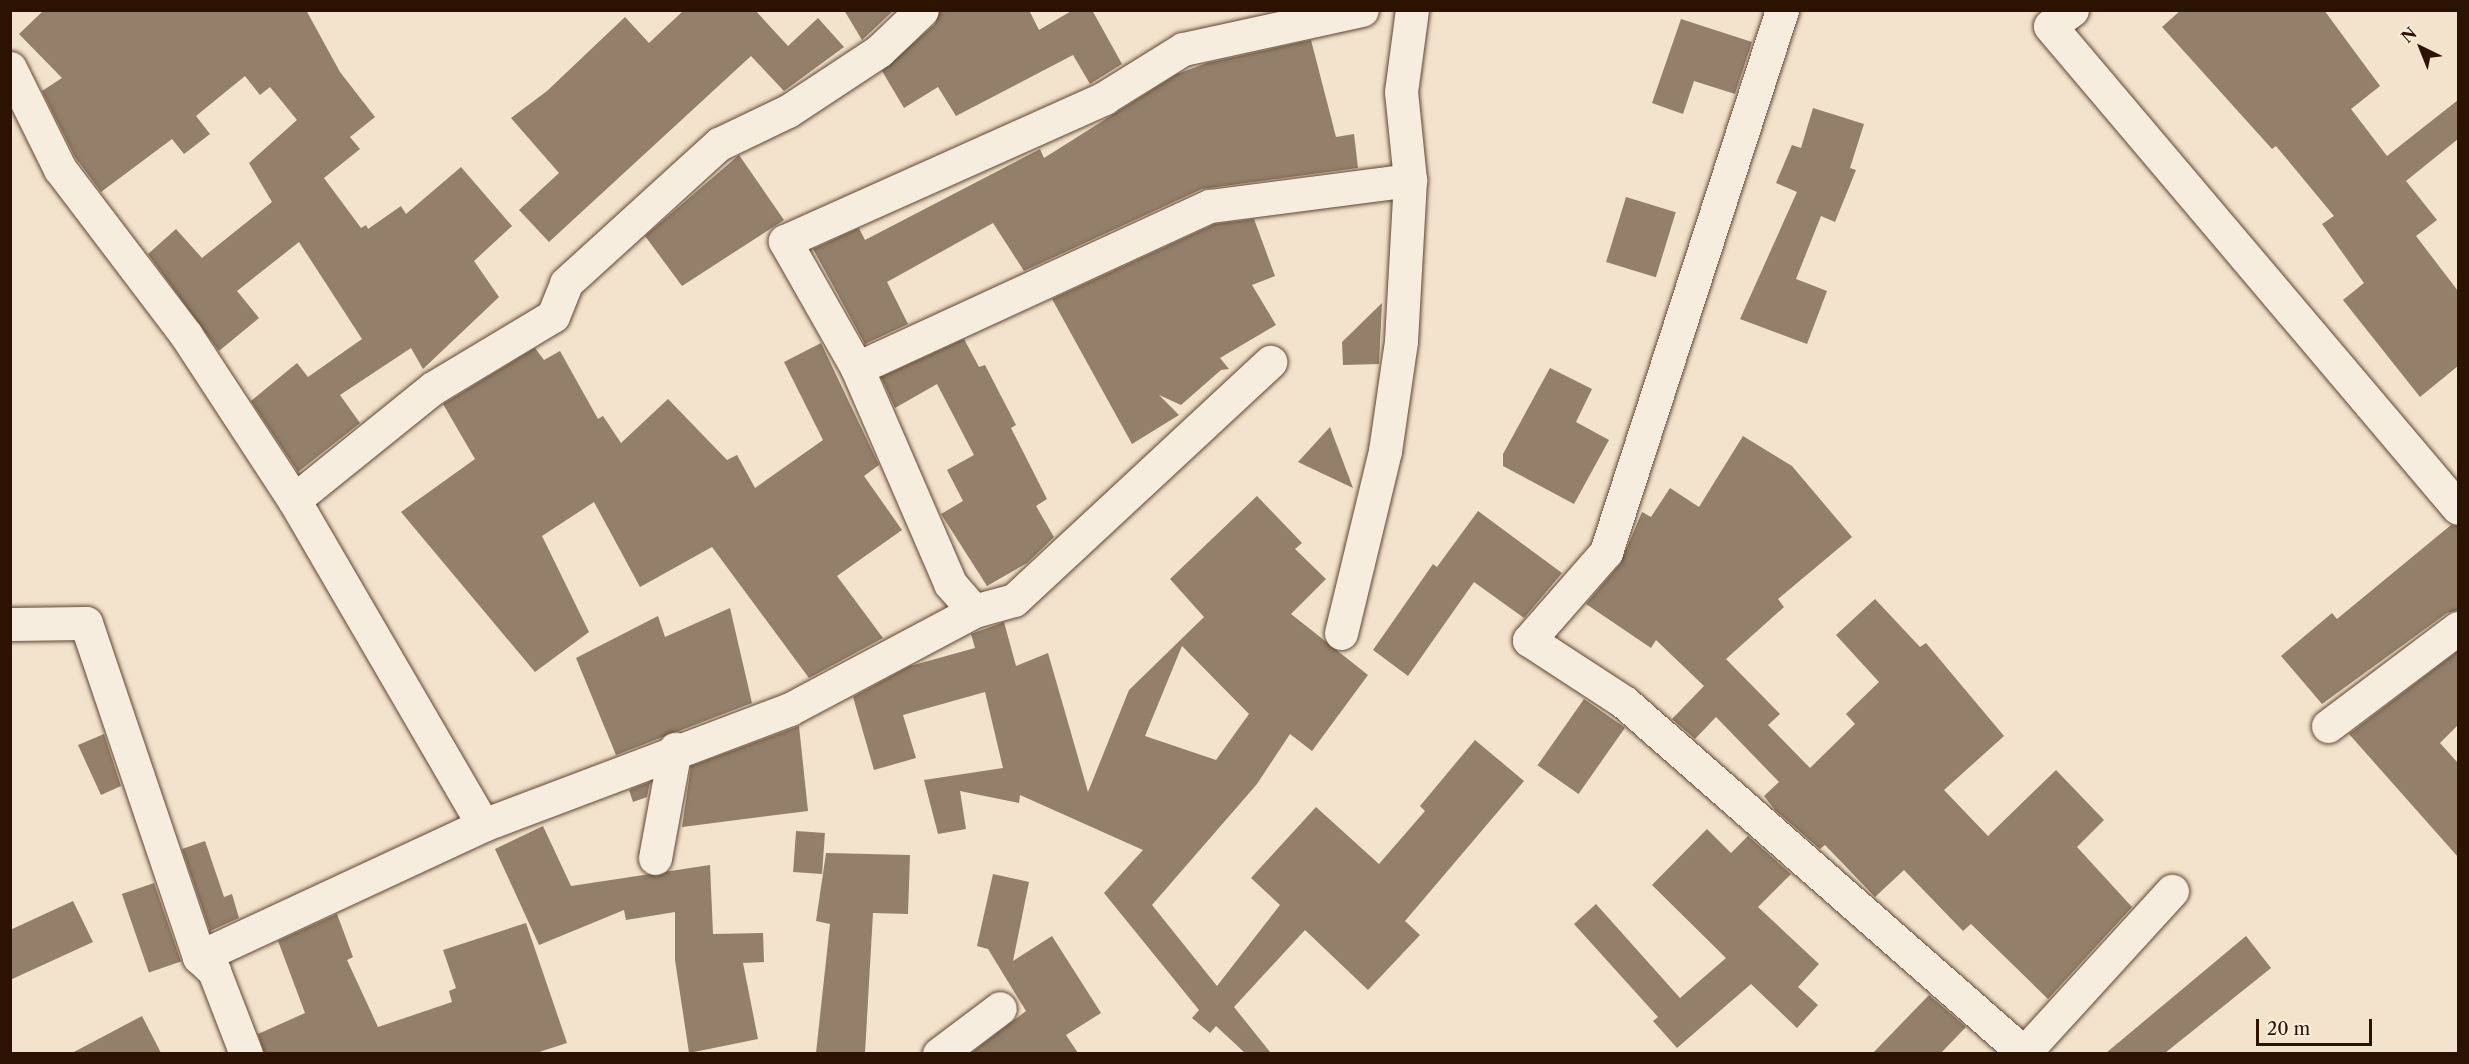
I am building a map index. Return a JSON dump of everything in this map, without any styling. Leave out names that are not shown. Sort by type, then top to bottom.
[{"type":"street","points":[[294,500],[433,388],[553,316],[566,283],[719,144],[788,111],[879,51],[922,10]]},
{"type":"street","points":[[974,611],[950,583],[856,368],[785,241],[1104,98],[1183,49],[1362,10]]},
{"type":"street","points":[[1341,633],[1385,451],[1401,341],[1410,180],[1401,92],[1412,10]]},
{"type":"street","points":[[1782,10],[1606,552],[1529,640],[1624,702],[2024,1053],[2172,891]]},
{"type":"street","points":[[2072,10],[2050,26],[2458,508]]},
{"type":"street","points":[[10,68],[60,169],[186,335],[294,500],[483,825]]},
{"type":"street","points":[[856,368],[1210,206],[1410,180]]},
{"type":"street","points":[[199,957],[483,825],[675,749],[790,709],[974,611],[1014,600],[1270,362]]},
{"type":"street","points":[[10,624],[86,623],[199,957],[214,971],[246,1053]]},
{"type":"street","points":[[2328,726],[2458,628]]},
{"type":"street","points":[[655,858],[675,749]]},
{"type":"street","points":[[939,1053],[999,1008]]},
{"type":"building","points":[[44,10],[306,10],[340,72],[375,117],[350,137],[360,149],[324,178],[361,228],[366,225],[368,229],[401,206],[406,214],[461,167],[512,226],[474,261],[499,297],[423,369],[411,348],[340,395],[360,423],[298,472],[251,401],[297,363],[308,377],[362,339],[299,242],[237,291],[259,318],[219,351],[148,254],[176,229],[202,258],[272,202],[249,163],[297,120],[270,87],[260,95],[245,76],[196,116],[210,134],[184,154],[172,139],[101,192],[75,157],[42,91],[62,78],[19,34]]},
{"type":"building","points":[[684,10],[755,10],[788,46],[818,18],[844,47],[784,91],[751,56],[549,242],[519,210],[559,173],[511,118],[547,91],[625,17],[649,43]]},
{"type":"building","points":[[844,10],[894,10],[862,40]]},
{"type":"building","points":[[940,10],[1029,10],[1039,30],[1073,10],[1092,10],[1122,64],[1090,84],[1073,55],[956,116],[938,87],[904,108],[882,71],[935,24]]},
{"type":"building","points":[[2181,10],[2324,10],[2380,86],[2351,109],[2387,156],[2458,100],[2458,139],[2406,181],[2437,220],[2416,236],[2458,291],[2458,366],[2420,397],[2343,300],[2364,283],[2322,224],[2334,216],[2276,146],[2272,149],[2162,27]]},
{"type":"building","points":[[1681,19],[1752,42],[1735,94],[1694,81],[1683,114],[1652,103]]},
{"type":"building","points":[[1311,40],[1336,137],[1354,134],[1358,168],[1202,189],[1024,271],[993,223],[887,282],[908,324],[865,344],[813,249],[859,228],[865,240],[1040,149],[1044,158],[1177,74],[1207,63]]},
{"type":"building","points":[[1813,108],[1864,124],[1850,168],[1856,170],[1835,222],[1821,216],[1796,279],[1827,291],[1807,344],[1740,319],[1797,192],[1776,183],[1792,145],[1801,148]]},
{"type":"building","points":[[739,155],[784,220],[682,286],[645,236]]},
{"type":"building","points":[[1626,197],[1676,212],[1656,277],[1606,262]]},
{"type":"building","points":[[1254,219],[1275,276],[1252,285],[1276,325],[1220,358],[1229,369],[1221,370],[1181,405],[1159,395],[1179,415],[1132,444],[1052,299],[1215,224]]},
{"type":"building","points":[[1382,303],[1379,364],[1343,365],[1342,342]]},
{"type":"building","points":[[964,339],[979,367],[985,365],[1016,425],[1011,428],[1047,499],[1036,506],[1054,537],[1027,563],[987,586],[941,514],[963,501],[947,470],[974,455],[937,384],[895,408],[881,377]]},
{"type":"building","points":[[821,343],[879,465],[864,476],[902,530],[837,576],[883,638],[809,678],[712,547],[640,587],[594,502],[542,536],[589,632],[535,672],[401,512],[475,459],[443,404],[535,348],[544,360],[560,351],[598,419],[603,416],[621,443],[668,399],[727,460],[737,455],[755,488],[823,440],[784,362]]},
{"type":"building","points":[[1550,368],[1592,389],[1576,422],[1609,440],[1574,504],[1503,466],[1503,454]]},
{"type":"building","points":[[1330,427],[1353,488],[1298,462]]},
{"type":"building","points":[[1743,436],[1792,466],[1852,537],[1778,599],[1784,607],[1726,659],[1780,714],[1768,725],[1810,768],[1855,724],[1846,714],[1879,682],[1836,635],[1875,599],[1920,647],[1926,643],[2004,736],[1944,790],[1988,836],[2056,770],[2104,820],[2077,847],[2132,907],[2048,999],[1971,924],[1963,931],[1904,870],[1875,897],[1825,845],[1820,849],[1775,810],[1764,796],[1779,782],[1716,717],[1695,739],[1672,719],[1704,686],[1656,640],[1651,648],[1586,604],[1620,564],[1642,512],[1651,517],[1670,488],[1699,507]]},
{"type":"building","points":[[1257,496],[1302,543],[1295,549],[1326,579],[1291,614],[1368,675],[1312,751],[1290,734],[1257,784],[1152,905],[1217,986],[1280,905],[1251,878],[1316,807],[1379,864],[1425,811],[1420,806],[1475,740],[1524,781],[1405,921],[1420,935],[1368,990],[1305,930],[1234,1007],[1270,1052],[1245,1053],[1216,1026],[1210,1033],[1192,1018],[1199,1010],[1104,893],[1143,850],[1020,795],[1019,803],[960,791],[966,829],[938,834],[924,780],[1003,768],[985,692],[903,715],[916,758],[874,770],[853,697],[910,666],[975,648],[971,634],[1004,622],[1016,666],[1048,653],[1088,792],[1129,690],[1204,617],[1170,579]],"holes":[[[1182,646],[1249,714],[1216,760],[1145,736]]]},
{"type":"building","points":[[1478,511],[1562,573],[1524,618],[1474,582],[1408,676],[1373,650],[1433,564],[1437,567]]},
{"type":"building","points":[[2451,525],[2458,526],[2458,610],[2447,613],[2322,704],[2281,656],[2332,613],[2337,619]]},
{"type":"building","points":[[730,608],[752,703],[616,755],[576,658],[658,616],[665,637]]},
{"type":"building","points":[[2458,651],[2458,725],[2440,743],[2458,763],[2458,857],[2349,734]]},
{"type":"building","points":[[1584,699],[1625,728],[1578,794],[1538,765]]},
{"type":"building","points":[[799,726],[808,811],[682,827],[691,766]]},
{"type":"building","points":[[104,734],[121,786],[101,795],[78,745]]},
{"type":"building","points":[[650,782],[647,797],[633,802],[629,790]]},
{"type":"building","points":[[543,826],[571,886],[710,865],[713,934],[763,933],[764,962],[743,963],[758,1039],[689,1053],[675,960],[675,912],[626,920],[624,910],[539,945],[495,849]]},
{"type":"building","points":[[1707,829],[1731,853],[1748,836],[1791,874],[1758,907],[1819,964],[1798,987],[1818,1005],[1797,1028],[1751,984],[1677,1048],[1653,1021],[1658,1017],[1574,924],[1596,904],[1680,998],[1726,958],[1652,885]]},
{"type":"building","points":[[796,831],[825,833],[822,874],[793,872]]},
{"type":"building","points":[[205,841],[224,897],[232,894],[239,918],[210,931],[182,849]]},
{"type":"building","points":[[826,853],[910,855],[908,914],[873,913],[865,1053],[816,1053],[830,924],[816,921]]},
{"type":"building","points":[[993,874],[1029,882],[1013,961],[1052,936],[1101,1013],[1066,1035],[1078,1053],[971,1053],[1026,1011],[988,949],[977,946]]},
{"type":"building","points":[[154,883],[181,961],[149,973],[122,894]]},
{"type":"building","points":[[73,901],[93,942],[10,980],[10,930]]},
{"type":"building","points":[[337,914],[353,957],[347,960],[378,1027],[452,1002],[449,991],[456,988],[443,950],[526,923],[567,1043],[536,1053],[264,1053],[258,1034],[305,1013],[278,941]]},
{"type":"building","points":[[2246,936],[2271,968],[2165,1053],[2106,1053]]},
{"type":"building","points":[[1929,995],[1966,1027],[1941,1053],[1873,1053]]},
{"type":"building","points":[[142,1016],[161,1053],[72,1053]]}]
